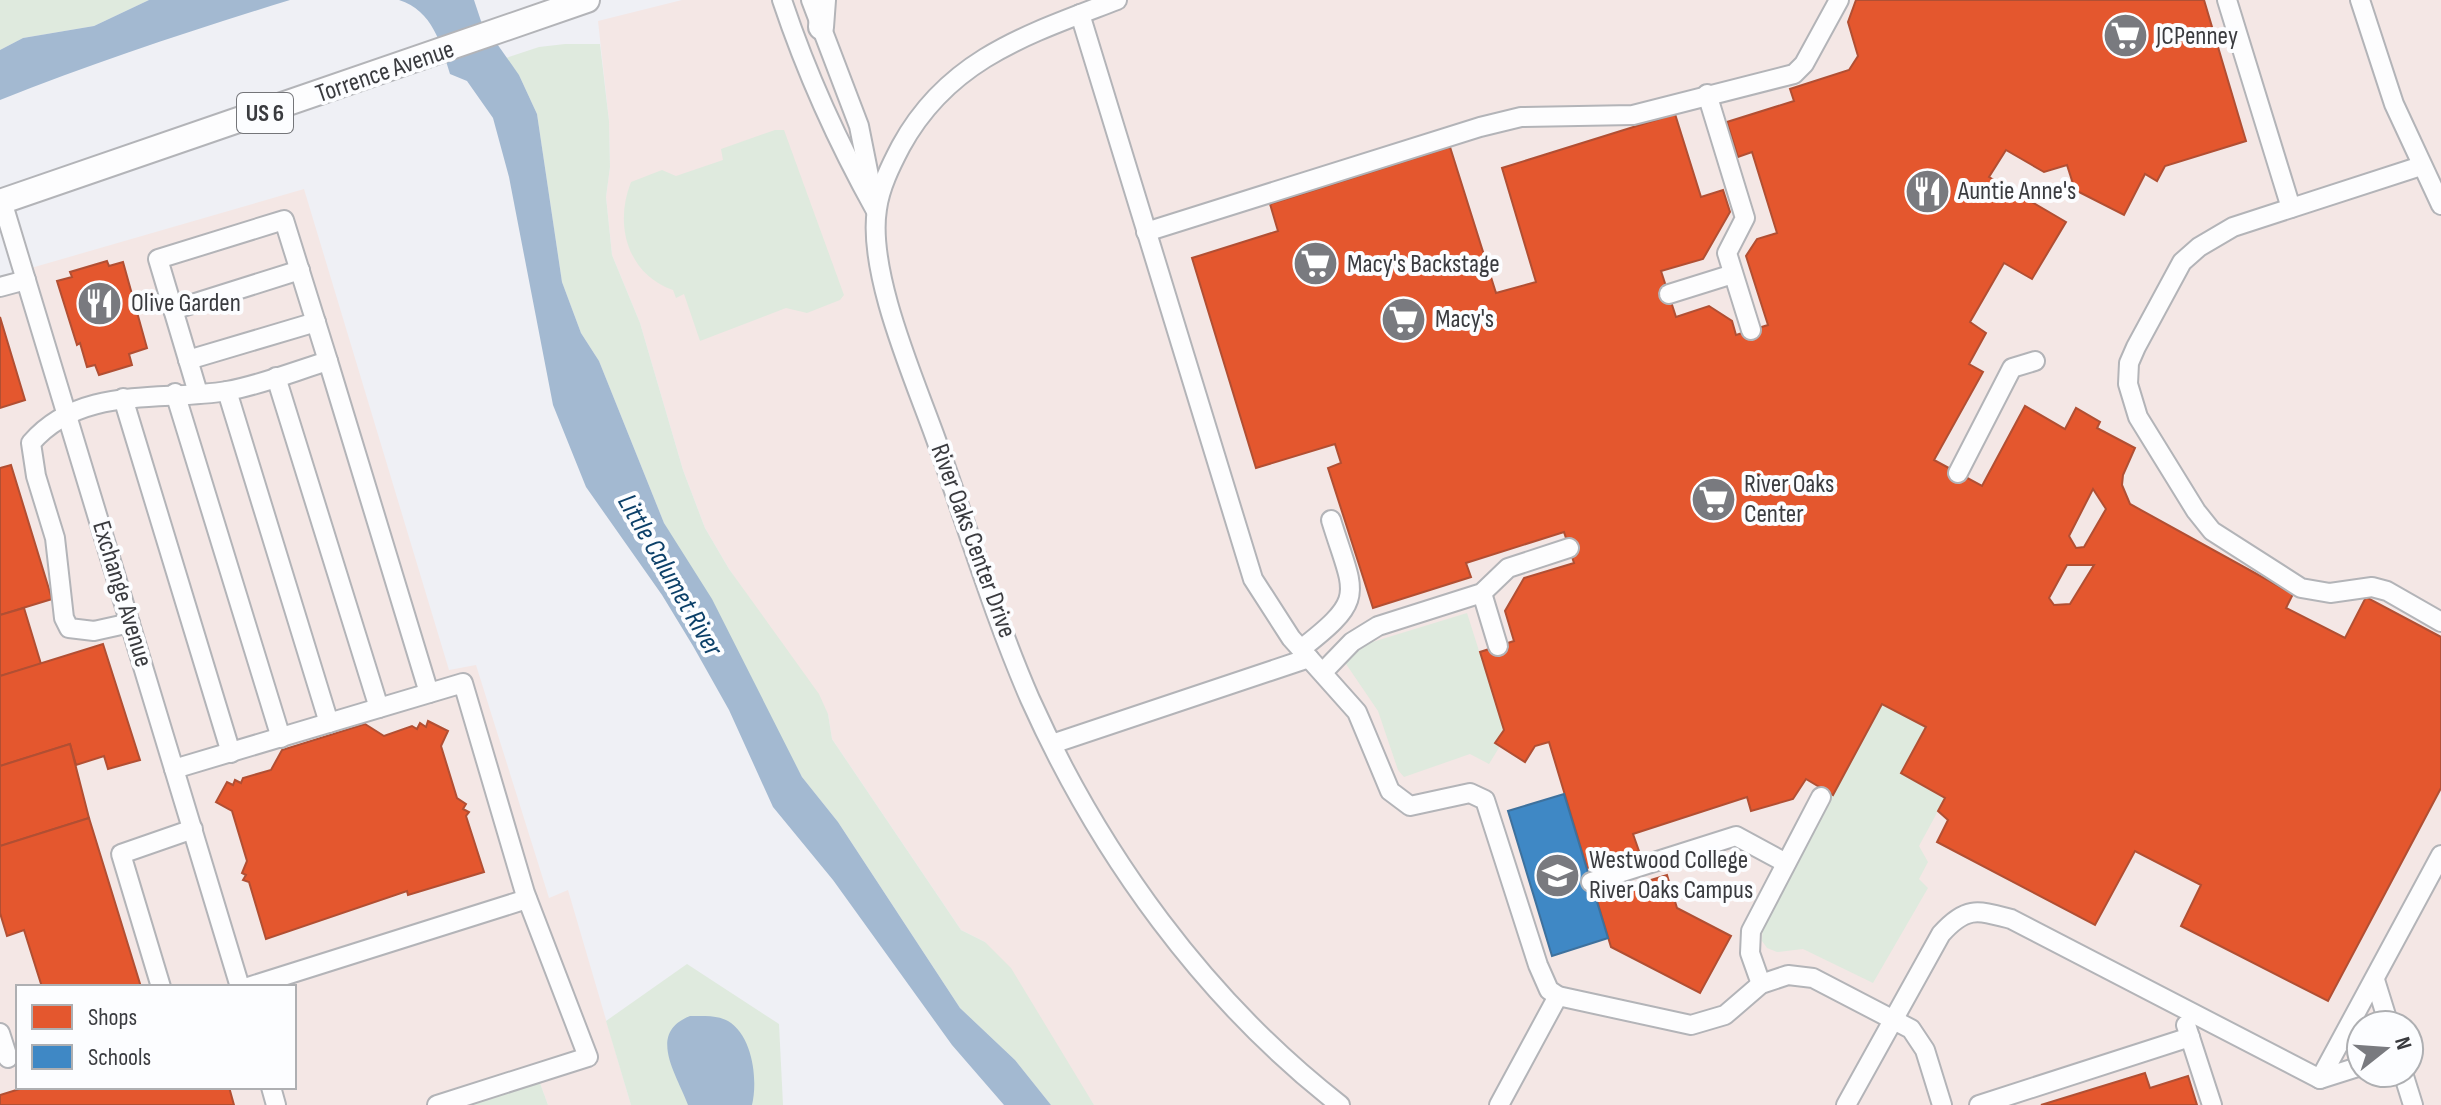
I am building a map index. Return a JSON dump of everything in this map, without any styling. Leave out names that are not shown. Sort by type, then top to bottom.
[{"type":"main road","points":[[821,27],[823,0]]},
{"type":"main road","name":"Torrence Avenue","points":[[1,202],[577,3]]},
{"type":"street","points":[[782,0],[801,56],[838,144],[876,211]]},
{"type":"street","points":[[811,0],[859,126],[876,211]]},
{"type":"street","name":"River Oaks Center Drive","points":[[1117,0],[981,59],[937,93],[913,124],[890,166],[876,211],[886,298],[1029,696],[1089,812],[1191,960],[1284,1061],[1340,1105]]},
{"type":"street","points":[[1146,232],[1471,129],[1521,117],[1633,115],[1794,74],[1804,64],[1839,0]]},
{"type":"street","points":[[2227,0],[2291,208]]},
{"type":"street","points":[[2360,0],[2394,104],[2441,205]]},
{"type":"street","points":[[1080,14],[1253,579],[1275,618],[1357,712],[1369,734],[1381,775],[1398,800],[1410,806],[1423,805],[1470,793],[1485,800],[1538,965],[1549,990],[1558,996],[1691,1025],[1725,1015],[1761,984],[1788,975],[1813,978],[1892,1019],[1920,1038],[1942,1105]]},
{"type":"street","points":[[1707,94],[1745,218],[1727,253],[1751,330]]},
{"type":"street","points":[[2421,166],[2233,227],[2214,236],[2182,262],[2129,363],[2128,384],[2134,406],[2196,511],[2212,531],[2301,588],[2330,593],[2372,587],[2387,591],[2441,622]]},
{"type":"street","name":"Exchange Avenue","points":[[1,202],[239,985]]},
{"type":"street","points":[[198,393],[158,259],[284,220],[429,693]]},
{"type":"street","points":[[173,310],[300,270]]},
{"type":"street","points":[[1669,294],[1733,274]]},
{"type":"street","points":[[0,287],[26,280]]},
{"type":"street","points":[[188,360],[316,322]]},
{"type":"street","points":[[130,623],[79,632],[69,628],[64,618],[55,538],[36,476],[31,443],[44,428],[67,414],[123,398],[227,391],[328,361]]},
{"type":"street","points":[[1958,473],[2012,368],[2035,361]]},
{"type":"street","points":[[276,377],[379,708]]},
{"type":"street","points":[[227,391],[329,723]]},
{"type":"street","points":[[175,393],[281,738]]},
{"type":"street","points":[[123,398],[231,753]]},
{"type":"street","points":[[1052,744],[1305,654],[1335,623],[1351,598],[1331,520]]},
{"type":"street","points":[[1323,672],[1352,642],[1378,626],[1482,593],[1508,568],[1569,548]]},
{"type":"street","points":[[1482,593],[1498,646]]},
{"type":"street","points":[[174,769],[463,683],[527,899],[588,1057],[437,1105]]},
{"type":"street","points":[[1761,984],[1749,942],[1821,797]]},
{"type":"street","points":[[160,985],[121,854],[193,829]]},
{"type":"street","points":[[1591,882],[1736,836],[1786,863]]},
{"type":"street","points":[[2320,1079],[2441,855]]},
{"type":"street","points":[[254,985],[527,899]]},
{"type":"street","points":[[1846,1105],[1941,934],[1954,919],[1970,911],[2011,919],[2320,1079],[2345,1071]]},
{"type":"street","points":[[2375,980],[2384,1009]]},
{"type":"street","points":[[1499,1105],[1558,996]]},
{"type":"street","points":[[2181,1007],[2212,1105]]},
{"type":"street","points":[[0,1033],[9,1058]]},
{"type":"street","points":[[1979,1105],[2190,1037]]},
{"type":"shaded area","points":[[0,0],[149,0],[94,26],[23,38],[0,50]]},
{"type":"shaded area","name":"River Oaks Center","points":[[682,0],[2441,0],[2441,1105],[1094,1105],[985,942],[961,930],[832,739],[828,714],[729,569],[705,528],[683,470],[640,323],[612,255],[606,197],[610,167],[609,121],[598,21]]},
{"type":"shaded area","points":[[600,44],[609,121],[610,167],[606,197],[612,255],[640,323],[683,470],[705,528],[729,569],[819,694],[828,714],[832,739],[961,930],[985,942],[1011,968],[1094,1105],[1051,1105],[1015,1060],[960,1008],[838,822],[802,777],[664,523],[599,361],[581,333],[562,282],[537,114],[519,75],[506,58],[539,47]]},
{"type":"shaded area","points":[[775,130],[784,130],[844,295],[840,300],[807,313],[786,308],[700,341],[684,294],[676,298],[673,290],[645,272],[628,246],[624,214],[631,182],[662,170],[676,176],[723,160],[721,149]]},
{"type":"shaded area","points":[[304,189],[449,670],[476,665],[549,898],[568,890],[631,1105],[548,1105],[540,1083],[470,1105],[0,1105],[0,277]]},
{"type":"shaded area","points":[[1467,613],[1504,730],[1495,743],[1500,746],[1489,764],[1470,754],[1404,777],[1398,770],[1378,711],[1344,661],[1356,647]]},
{"type":"shaded area","points":[[1882,704],[1926,727],[1901,773],[1945,798],[1919,846],[1928,862],[1919,879],[1928,888],[1873,983],[1803,949],[1777,952],[1767,948],[1762,941],[1763,919]]},
{"type":"shaded area","points":[[687,964],[779,1024],[783,1105],[631,1105],[606,1021]]},
{"type":"shaded area","points":[[540,1083],[548,1105],[470,1105]]},
{"type":"water","points":[[149,0],[290,0],[144,47],[0,100],[0,50],[23,38],[94,26]]},
{"type":"water","name":"Little Calumet River","points":[[399,0],[474,0],[481,21],[519,75],[537,114],[562,282],[581,333],[599,361],[664,523],[712,599],[802,777],[838,822],[960,1008],[1015,1060],[1051,1105],[1004,1105],[952,1045],[833,880],[773,807],[729,710],[693,646],[662,595],[586,487],[553,405],[509,177],[493,118],[467,81],[450,74],[439,40],[428,20],[411,5]]},
{"type":"water","points":[[690,1016],[724,1019],[743,1037],[754,1071],[752,1105],[688,1105],[672,1067],[667,1043],[677,1023]]},
{"type":"building: Shops","name":"River Oaks Center","points":[[1856,0],[2204,0],[2246,141],[2165,166],[2157,181],[2145,174],[2124,215],[2075,190],[2067,165],[2044,172],[2006,150],[1989,177],[2066,222],[2032,279],[2004,263],[1970,322],[1986,333],[1969,364],[1983,372],[1934,460],[1982,486],[2025,406],[2065,429],[2076,408],[2100,422],[2097,428],[2135,448],[2122,485],[2130,504],[2293,594],[2286,608],[2345,638],[2366,597],[2441,637],[2441,788],[2328,1001],[2181,926],[2201,885],[2135,851],[2095,925],[1937,842],[1948,820],[1938,811],[1945,798],[1901,773],[1926,727],[1882,704],[1833,795],[1806,779],[1793,799],[1751,811],[1747,797],[1633,834],[1639,851],[1587,868],[1549,742],[1535,746],[1525,762],[1495,743],[1504,730],[1480,652],[1514,641],[1505,611],[1524,578],[1574,563],[1564,532],[1466,563],[1471,577],[1373,608],[1328,468],[1341,463],[1335,444],[1256,468],[1192,258],[1278,231],[1270,204],[1450,147],[1496,293],[1536,282],[1502,168],[1675,114],[1701,197],[1723,190],[1730,212],[1703,259],[1661,271],[1676,317],[1709,306],[1732,321],[1736,335],[1768,325],[1746,256],[1757,239],[1777,233],[1752,152],[1738,157],[1727,122],[1794,101],[1790,89],[1849,70],[1858,56],[1848,22]],"holes":[[[2093,489],[2106,509],[2084,547],[2076,548],[2069,536]],[[2067,565],[2094,565],[2070,604],[2054,605],[2049,598]]]},
{"type":"building: Shops","name":"Olive Garden","points":[[107,261],[109,266],[123,262],[147,348],[129,354],[132,365],[99,375],[95,365],[87,367],[80,343],[77,345],[57,281],[72,277],[70,272]]},
{"type":"building: Shops","points":[[0,317],[25,400],[0,408]]},
{"type":"building: Shops","points":[[11,465],[52,599],[0,615],[0,468]]},
{"type":"building: Shops","points":[[24,608],[41,664],[0,676],[0,615]]},
{"type":"building: Shops","points":[[103,644],[140,760],[108,769],[104,756],[76,765],[70,744],[0,766],[0,676]]},
{"type":"building: Shops","points":[[428,721],[448,731],[441,746],[457,798],[466,804],[463,809],[469,812],[466,816],[484,872],[408,895],[407,891],[266,939],[249,882],[243,880],[246,875],[242,873],[247,861],[232,811],[216,802],[227,782],[233,785],[235,780],[241,783],[243,778],[271,770],[282,750],[365,724],[384,736],[412,726],[417,729],[420,723],[426,727]]},
{"type":"building: Shops","points":[[70,744],[89,818],[0,846],[0,766]]},
{"type":"building: Shops","points":[[89,818],[140,985],[41,985],[24,930],[7,936],[0,913],[0,846]]},
{"type":"building: Shops","points":[[1667,875],[1677,908],[1731,936],[1700,993],[1611,947],[1596,897]]},
{"type":"building: Shops","points":[[2145,1073],[2150,1088],[2188,1076],[2197,1105],[2041,1105]]},
{"type":"building: Shops","points":[[20,1089],[230,1089],[234,1105],[0,1105],[0,1095]]},
{"type":"building: Schools","name":"Westwood College River Oaks Campus","points":[[1564,794],[1608,938],[1552,956],[1508,811]]},
{"type":"place","name":"JCPenney","points":[[2125,36]]},
{"type":"place","name":"Auntie Anne's","points":[[1927,191]]},
{"type":"place","name":"Macy's Backstage","points":[[1316,264]]},
{"type":"place","name":"Olive Garden","points":[[100,303]]},
{"type":"place","name":"Macy's","points":[[1404,319]]},
{"type":"place","name":"River Oaks Center","points":[[1713,499]]},
{"type":"place","name":"Westwood College River Oaks Campus","points":[[1558,875]]}]
